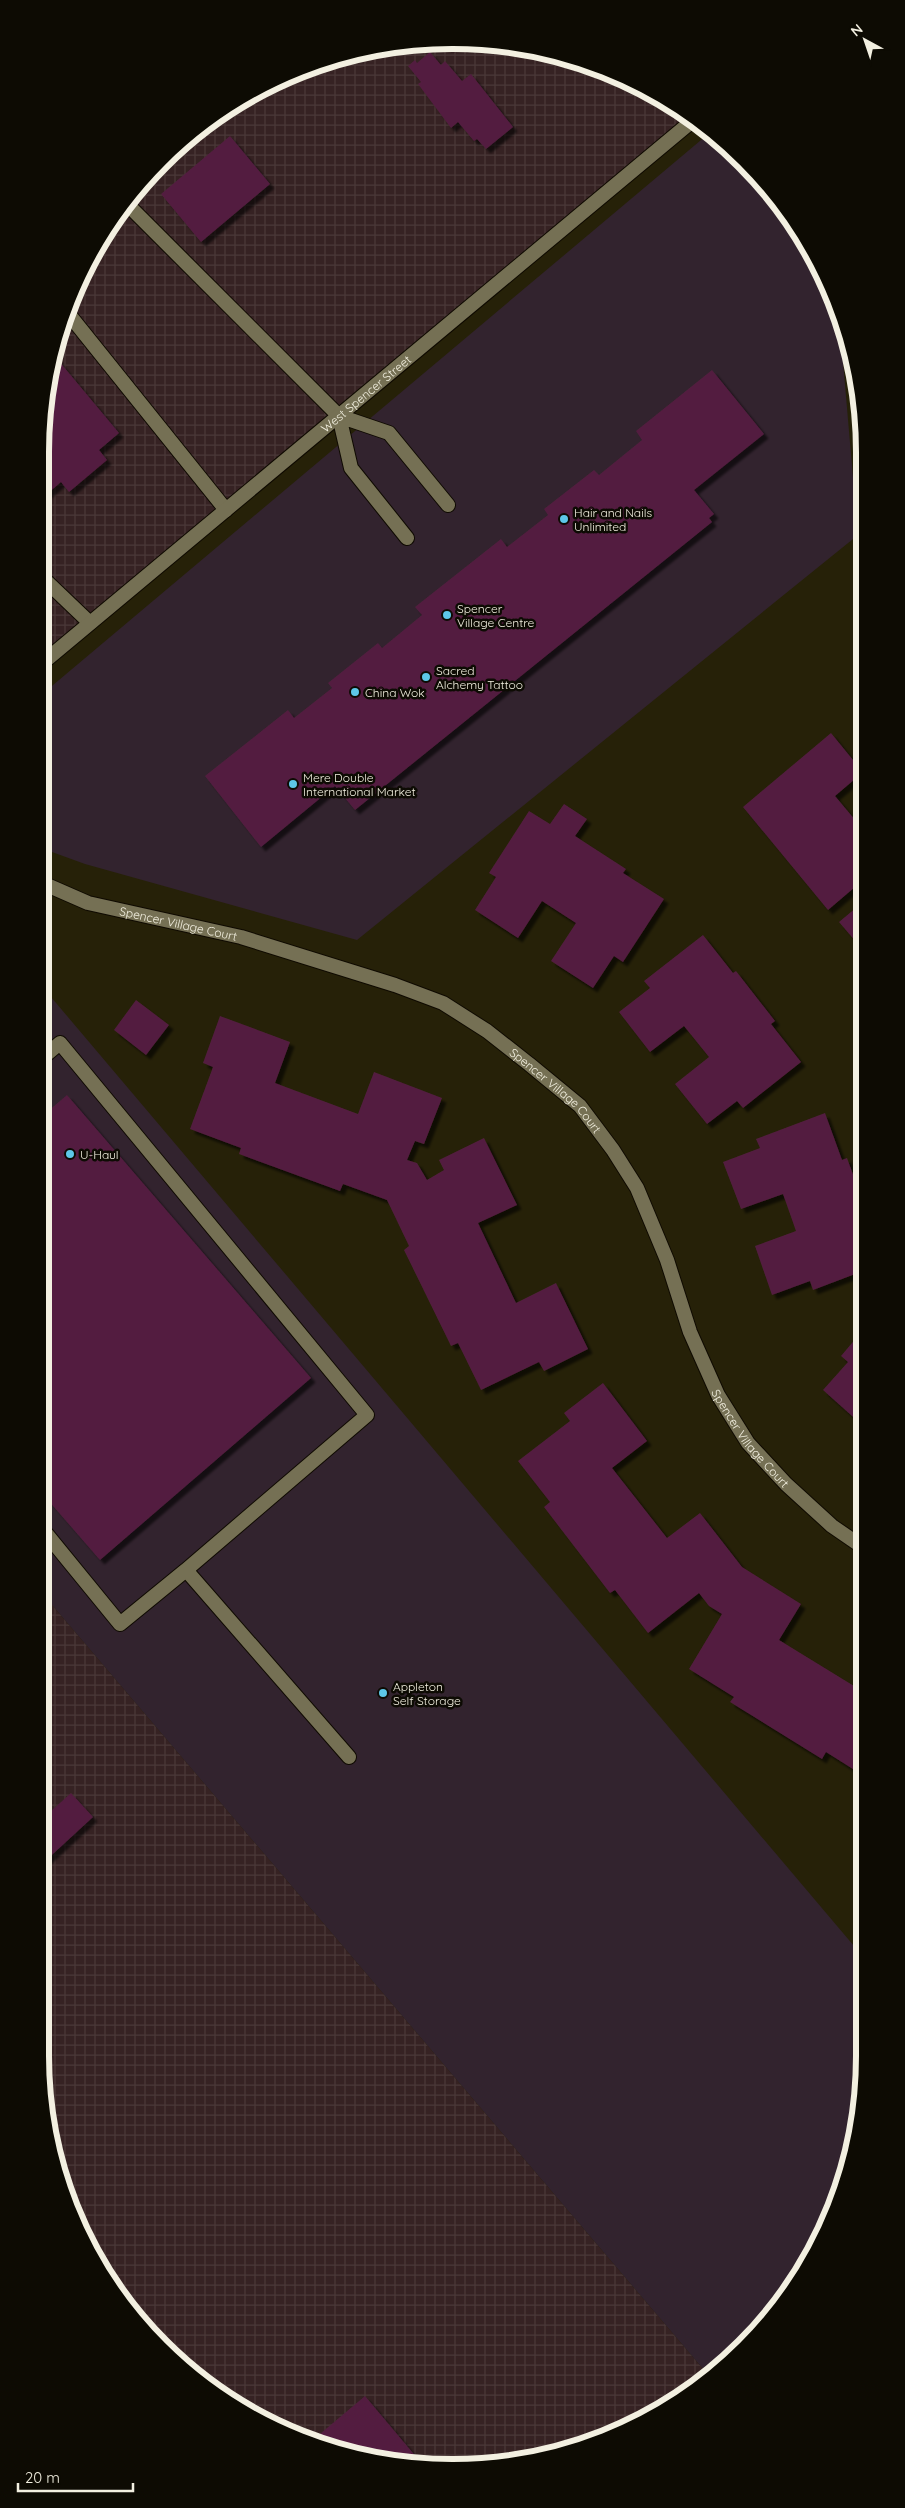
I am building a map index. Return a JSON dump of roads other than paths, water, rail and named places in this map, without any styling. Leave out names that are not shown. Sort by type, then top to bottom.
[{"type":"street","name":"West Spencer Street","points":[[49,657],[688,125]]},
{"type":"street","points":[[131,208],[339,416],[389,433],[448,505]]},
{"type":"street","points":[[72,318],[226,510]]},
{"type":"street","points":[[339,416],[351,468],[407,538]]},
{"type":"street","points":[[49,584],[90,623]]},
{"type":"street","name":"Spencer Village Court","points":[[49,886],[88,903],[241,937],[395,985],[442,1003],[488,1031],[529,1064],[580,1106],[613,1150],[637,1188],[667,1260],[690,1332],[718,1396],[748,1443],[792,1490],[832,1526],[856,1542]]},
{"type":"street","points":[[49,1052],[60,1043],[367,1415],[120,1624],[49,1537]]},
{"type":"street","points":[[186,1570],[350,1757]]},
{"type":"place","name":"Hair and Nails Unlimited","points":[[564,519]]},
{"type":"place","name":"Spencer Village Centre","points":[[447,615]]},
{"type":"place","name":"Sacred Alchemy Tattoo","points":[[426,677]]},
{"type":"place","name":"China Wok","points":[[355,692]]},
{"type":"place","name":"Mere Double International Market","points":[[293,784]]},
{"type":"place","name":"U-Haul","points":[[70,1154]]},
{"type":"place","name":"Appleton Self Storage","points":[[383,1693]]}]
